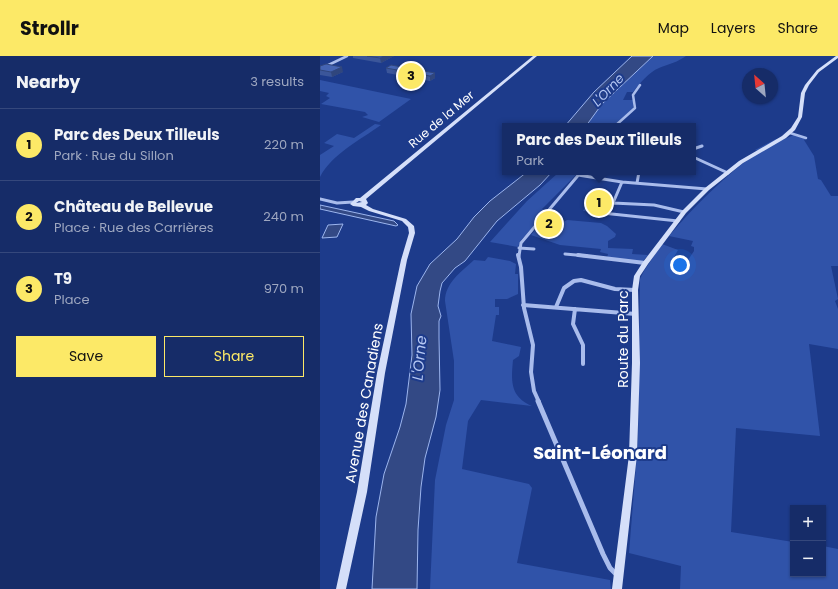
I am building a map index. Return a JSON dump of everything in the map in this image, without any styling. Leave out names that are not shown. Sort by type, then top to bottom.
[{"type":"street","points":[[320,69],[347,56]]},
{"type":"street","name":"Rue de la Mer","points":[[362,202],[535,56]]},
{"type":"street","name":"Route du Parc","points":[[617,589],[634,455],[635,290],[637,276],[645,263],[684,212],[707,189],[748,157],[790,133],[800,117],[803,93],[807,85],[818,71],[838,56]]},
{"type":"street","points":[[618,123],[635,108],[634,95],[640,85]]},
{"type":"street","points":[[790,133],[806,138]]},
{"type":"street","points":[[696,148],[702,146]]},
{"type":"street","points":[[696,158],[728,172]]},
{"type":"street","points":[[578,175],[527,236],[520,248],[518,254],[521,267],[523,305],[533,345],[531,372],[534,392],[603,554],[610,568],[618,576]]},
{"type":"street","points":[[584,175],[622,182],[707,189]]},
{"type":"street","points":[[637,183],[638,175]]},
{"type":"street","points":[[605,213],[613,203],[622,182]]},
{"type":"street","points":[[320,199],[337,203],[353,202],[354,205],[362,202]]},
{"type":"street","name":"Avenue des Canadiens","points":[[341,589],[362,492],[381,373],[404,260],[412,233],[412,228],[409,223],[400,218],[370,210],[362,202]]},
{"type":"street","points":[[613,203],[654,205],[684,212]]},
{"type":"street","points":[[593,212],[678,220]]},
{"type":"street","points":[[520,248],[534,249]]},
{"type":"street","points":[[565,254],[645,263]]},
{"type":"street","points":[[556,307],[564,288],[580,280],[615,289],[635,290]]},
{"type":"street","points":[[523,305],[636,314]]},
{"type":"street","points":[[575,309],[573,324],[583,345],[583,364]]},
{"type":"shaded area","points":[[653,56],[686,56],[655,70],[645,78],[633,92],[627,92],[623,100],[633,100],[633,109],[617,123],[588,123],[602,104]]},
{"type":"shaded area","points":[[320,80],[411,99],[379,122],[362,117],[368,115],[365,112],[321,104],[330,98],[326,96],[329,93],[320,91]]},
{"type":"shaded area","points":[[375,124],[381,125],[339,154],[325,169],[320,177],[320,155],[334,146],[324,143],[337,134],[354,138]]},
{"type":"shaded area","points":[[794,135],[806,139],[804,140],[814,156],[818,179],[821,180],[831,196],[838,196],[838,266],[831,266],[838,299],[835,301],[838,309],[838,349],[809,344],[820,436],[736,428],[731,532],[790,542],[790,577],[826,577],[826,547],[838,549],[838,589],[680,589],[681,566],[629,553],[638,441],[640,279],[662,244],[678,250],[674,257],[688,260],[694,251],[694,247],[691,246],[693,241],[669,236],[711,191],[734,170],[759,151],[755,150],[776,139],[782,140]]},
{"type":"shaded area","points":[[556,175],[576,175],[542,209],[544,210],[539,216],[542,217],[521,240],[518,247],[490,242],[527,201]]},
{"type":"shaded area","points":[[599,196],[610,198],[610,204],[606,205],[601,212],[583,211],[588,201],[596,201]]},
{"type":"shaded area","points":[[567,220],[601,223],[616,234],[615,237],[608,241],[608,248],[633,249],[632,254],[648,255],[643,261],[607,258],[608,254],[600,252],[601,249],[560,245],[531,235],[537,228],[541,229],[545,226],[559,227]]},
{"type":"shaded area","points":[[488,257],[510,261],[516,264],[515,274],[518,274],[518,294],[507,299],[495,299],[495,307],[499,307],[499,315],[496,315],[492,341],[521,347],[519,356],[513,360],[512,381],[519,398],[532,406],[481,400],[468,421],[462,469],[529,484],[532,488],[517,563],[610,580],[611,589],[430,589],[435,480],[446,425],[454,400],[454,361],[445,301],[446,295],[455,278],[474,260],[485,261]]},
{"type":"water","name":"L'Orne","points":[[632,56],[653,56],[602,104],[588,123],[568,123],[594,92]]},
{"type":"water","name":"L'Orne","points":[[523,175],[549,175],[540,185],[497,221],[465,261],[455,268],[442,283],[438,306],[441,316],[439,321],[440,390],[436,417],[425,458],[421,487],[418,530],[417,589],[372,589],[376,517],[384,474],[406,404],[412,355],[411,314],[417,286],[430,264],[457,239],[474,217],[490,201]]},
{"type":"water","points":[[320,205],[394,221],[398,225],[396,226],[320,209]]},
{"type":"water","points":[[343,224],[337,237],[322,238],[328,225]]},
{"type":"building","points":[[367,56],[384,56],[380,58]]},
{"type":"building","points":[[326,64],[342,67],[331,72],[320,70],[320,66]]},
{"type":"building","points":[[391,65],[435,73],[430,76],[386,68]]},
{"type":"place","name":"T9","points":[[411,76]]},
{"type":"place","name":"Parc des Deux Tilleuls","points":[[599,203]]},
{"type":"place","name":"Château de Bellevue","points":[[549,224]]},
{"type":"district","name":"Saint-Léonard","points":[[600,452]]}]
